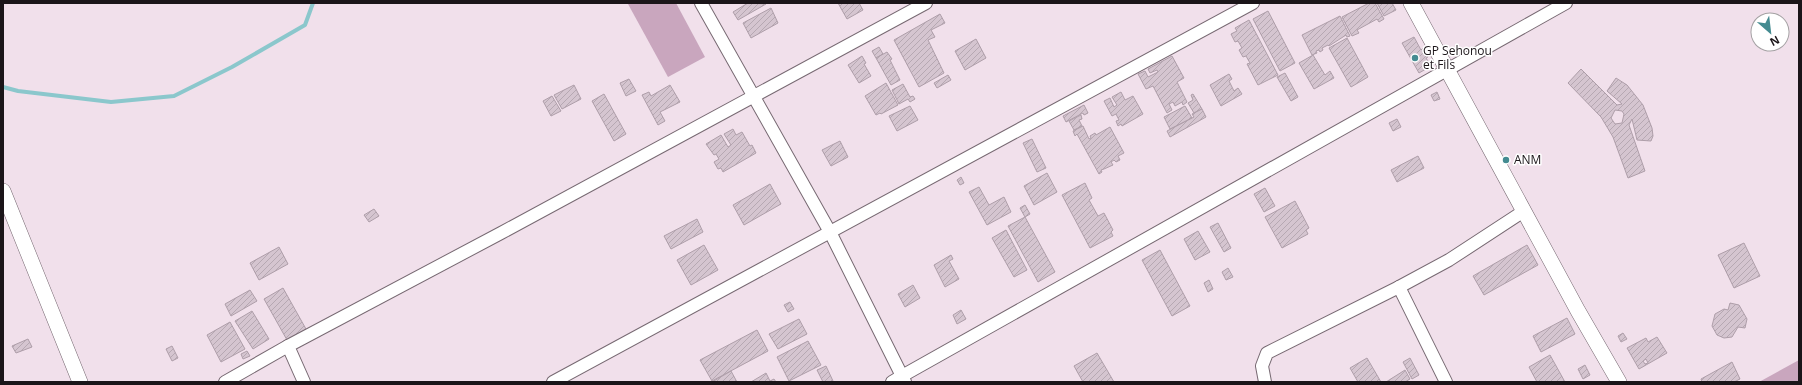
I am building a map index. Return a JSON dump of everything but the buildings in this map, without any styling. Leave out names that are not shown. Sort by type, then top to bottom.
[{"type":"street","points":[[701,3],[830,232],[899,380],[1566,3]]},
{"type":"street","points":[[225,382],[288,346],[494,237],[926,3]]},
{"type":"street","points":[[553,382],[1253,3]]},
{"type":"street","points":[[1411,3],[1619,382]]},
{"type":"street","points":[[3,191],[80,382]]},
{"type":"street","points":[[1265,382],[1262,366],[1267,353],[1399,287],[1449,260],[1524,211]]},
{"type":"street","points":[[1399,287],[1446,382]]},
{"type":"street","points":[[288,346],[304,382]]},
{"type":"shaded area","points":[[676,3],[705,57],[668,77],[628,4]]},
{"type":"shaded area","points":[[1799,360],[1799,382],[1759,382]]},
{"type":"waterway","points":[[3,87],[18,91],[111,102],[174,96],[232,67],[305,25],[313,3]]},
{"type":"place","name":"GP Sehonou et Fils","points":[[1415,58]]},
{"type":"place","name":"ANM","points":[[1506,160]]}]
